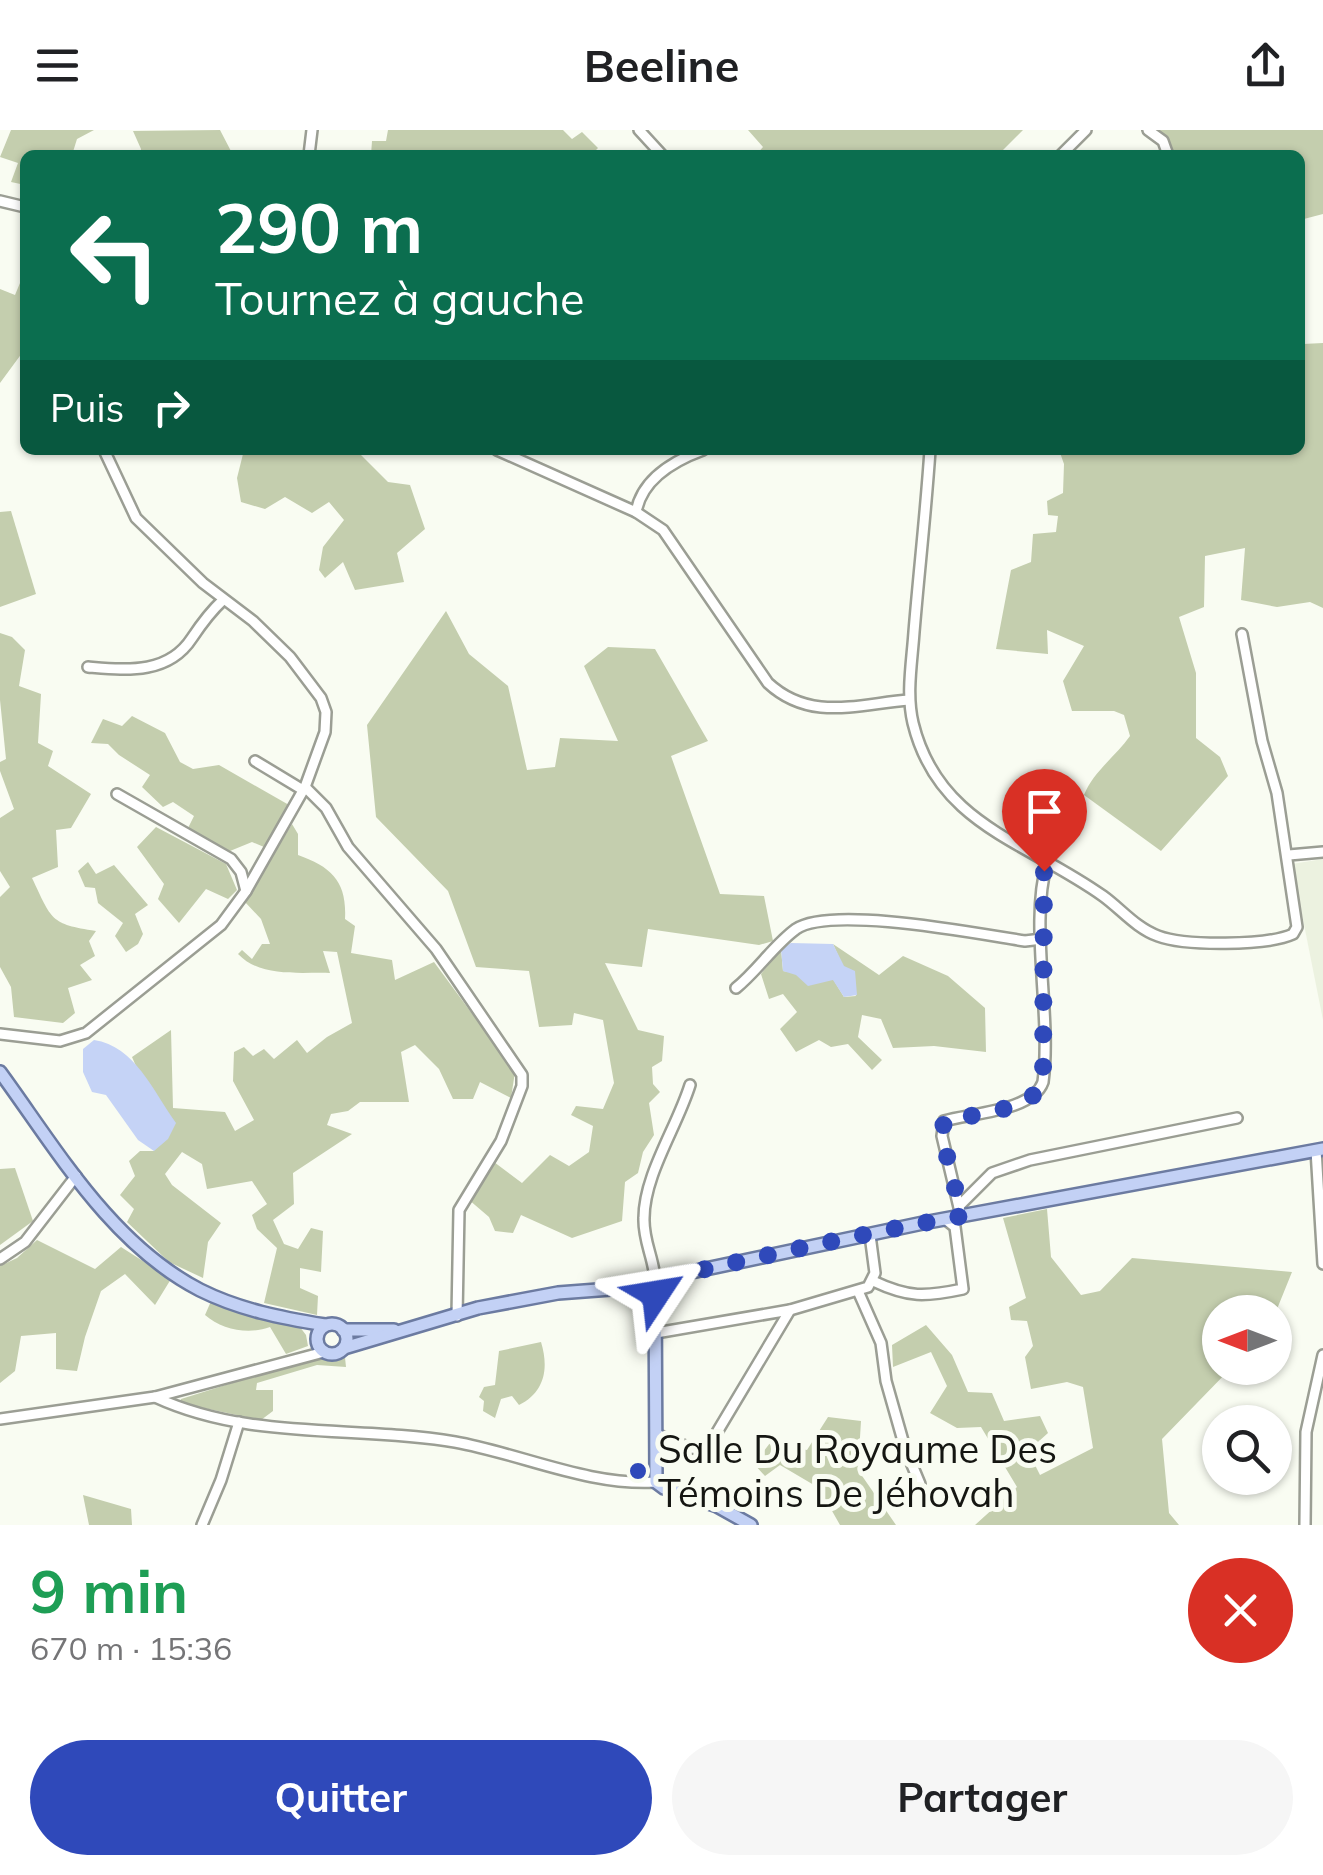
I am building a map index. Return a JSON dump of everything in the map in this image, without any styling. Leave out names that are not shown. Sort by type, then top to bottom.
[{"type":"main road","points":[[0,1072],[118,1227],[181,1279],[242,1308],[325,1326]]},
{"type":"main road","points":[[408,1330],[344,1330],[332,1324],[320,1330],[317,1341],[324,1352],[330,1353],[457,1316],[478,1308],[655,1280],[945,1219],[961,1211],[1320,1150]]},
{"type":"main road","points":[[655,1280],[656,1482],[732,1513],[750,1525]]},
{"type":"main road","points":[[344,1330],[344,1348]]},
{"type":"street","points":[[640,130],[658,150]]},
{"type":"street","points":[[1066,150],[1086,130]]},
{"type":"street","points":[[1148,130],[1163,141],[1166,150]]},
{"type":"street","points":[[0,1034],[60,1042],[86,1033],[222,925],[246,891],[304,788],[326,732],[322,698],[278,646],[136,518],[106,455]]},
{"type":"street","points":[[508,455],[652,522],[675,545],[768,682],[789,700],[822,708],[910,700]]},
{"type":"street","points":[[636,512],[638,497],[648,484],[689,455]]},
{"type":"street","points":[[930,455],[910,700],[923,757],[949,796],[968,815],[1103,896],[1155,936],[1222,943],[1276,938],[1293,934],[1297,927],[1274,775],[1262,741],[1242,634]]},
{"type":"street","points":[[88,666],[140,670],[160,664],[192,639],[200,623],[223,600]]},
{"type":"street","points":[[255,762],[304,788],[326,808],[348,848],[436,948],[522,1075],[522,1086],[501,1141],[458,1210],[457,1316]]},
{"type":"street","points":[[117,794],[230,859],[240,872],[246,891]]},
{"type":"street","points":[[1289,855],[1323,852]]},
{"type":"street","points":[[961,1211],[942,1136],[944,1121],[1028,1102],[1040,1092],[1043,1082],[1046,1001],[1042,886],[1046,862]]},
{"type":"street","points":[[736,988],[792,933],[815,922],[871,921],[1042,939]]},
{"type":"street","points":[[655,1280],[654,1262],[644,1234],[646,1197],[690,1085]]},
{"type":"street","points":[[961,1211],[992,1173],[1030,1160],[1237,1118]]},
{"type":"street","points":[[1320,1150],[1323,1264]]},
{"type":"street","points":[[0,1259],[25,1242],[76,1176]]},
{"type":"street","points":[[874,1281],[920,1297],[963,1289],[954,1227],[945,1219]]},
{"type":"street","points":[[870,1234],[874,1281]]},
{"type":"street","points":[[656,1333],[790,1310],[858,1291],[874,1281]]},
{"type":"street","points":[[858,1291],[881,1343],[886,1381],[920,1484]]},
{"type":"street","points":[[656,1434],[690,1448],[707,1449],[790,1310]]},
{"type":"street","points":[[0,1419],[155,1398],[324,1352]]},
{"type":"street","points":[[1305,1525],[1306,1432],[1323,1355]]},
{"type":"street","points":[[155,1398],[198,1413],[294,1432],[452,1442],[565,1470],[632,1482],[656,1482]]},
{"type":"street","points":[[202,1525],[239,1422]]},
{"type":"shaded area","points":[[1323,859],[1323,1020],[1292,864]]},
{"type":"green space","points":[[11,130],[94,130],[77,139],[74,150],[20,150],[20,184],[11,182],[18,163],[0,157]]},
{"type":"green space","points":[[220,130],[230,150],[141,150],[133,131]]},
{"type":"green space","points":[[388,130],[563,130],[572,139],[582,132],[598,148],[371,150],[372,141],[386,141]]},
{"type":"green space","points":[[748,130],[1023,130],[1003,150],[760,150],[763,147]]},
{"type":"green space","points":[[1156,130],[1323,130],[1323,214],[1305,219],[1305,150],[1170,150]]},
{"type":"green space","points":[[20,283],[20,356],[0,383],[0,289],[15,295]]},
{"type":"green space","points":[[1323,343],[1323,608],[1310,602],[1277,607],[1241,600],[1245,548],[1205,556],[1204,607],[1179,617],[1196,673],[1196,738],[1220,757],[1228,776],[1161,851],[1084,795],[1130,736],[1124,715],[1114,711],[1072,711],[1063,681],[1084,646],[1047,630],[1048,654],[996,649],[1011,570],[1031,562],[1033,534],[1056,532],[1058,516],[1048,515],[1047,501],[1063,493],[1061,455],[1305,455],[1305,344]]},
{"type":"green space","points":[[243,455],[361,455],[388,482],[410,485],[425,529],[397,553],[404,582],[355,590],[343,562],[325,578],[319,570],[323,547],[344,520],[329,502],[312,513],[285,497],[265,509],[241,502],[237,478]]},
{"type":"green space","points":[[11,511],[36,594],[0,607],[0,512]]},
{"type":"green space","points":[[446,611],[469,654],[508,686],[527,770],[555,767],[560,738],[618,741],[584,666],[608,647],[655,649],[708,741],[671,756],[720,894],[764,896],[773,941],[759,945],[648,929],[642,967],[605,963],[638,1030],[664,1036],[662,1061],[652,1067],[653,1084],[660,1092],[649,1103],[654,1135],[643,1152],[638,1173],[625,1182],[622,1221],[572,1238],[521,1215],[513,1233],[495,1231],[489,1217],[468,1199],[494,1162],[522,1183],[550,1155],[569,1166],[589,1152],[593,1126],[571,1115],[576,1106],[603,1109],[614,1083],[603,1020],[574,1013],[572,1025],[539,1027],[529,971],[476,967],[448,891],[376,817],[367,725]]},
{"type":"green space","points":[[0,633],[12,637],[25,650],[19,686],[41,694],[38,743],[53,751],[48,766],[91,794],[71,828],[56,830],[58,867],[32,878],[54,918],[69,926],[96,931],[89,941],[95,956],[80,965],[92,980],[68,988],[75,1013],[63,1023],[14,1017],[11,987],[0,967],[0,897],[10,887],[0,871],[0,818],[14,809],[0,771],[0,762],[6,759],[0,700]]},
{"type":"green space","points":[[132,716],[165,733],[180,762],[193,769],[219,765],[289,805],[264,847],[252,842],[230,851],[188,828],[194,816],[173,802],[163,807],[142,787],[150,775],[108,744],[91,743],[103,719],[122,726]]},
{"type":"green space","points":[[292,824],[298,834],[298,855],[320,865],[340,886],[345,919],[355,926],[351,953],[392,960],[395,980],[434,962],[515,1072],[511,1098],[480,1082],[473,1099],[453,1099],[439,1069],[415,1045],[401,1052],[409,1102],[360,1102],[348,1111],[331,1114],[327,1125],[352,1134],[293,1173],[294,1204],[273,1220],[284,1244],[298,1249],[311,1228],[323,1231],[321,1272],[300,1268],[300,1288],[318,1296],[317,1315],[264,1303],[277,1248],[257,1229],[252,1215],[267,1204],[252,1181],[207,1189],[202,1164],[182,1152],[165,1174],[172,1185],[221,1223],[208,1242],[203,1278],[169,1262],[127,1222],[134,1209],[120,1195],[135,1176],[129,1161],[140,1151],[154,1151],[139,1073],[132,1057],[171,1030],[173,1108],[225,1112],[235,1131],[254,1120],[233,1081],[234,1052],[244,1047],[253,1056],[264,1049],[274,1059],[297,1040],[307,1053],[352,1023],[337,952],[323,951],[330,973],[269,970],[238,954],[242,950],[252,959],[262,944],[270,944],[261,919],[245,902]]},
{"type":"green space","points":[[156,827],[226,864],[237,890],[228,899],[206,889],[179,923],[158,899],[164,884],[137,847]]},
{"type":"green space","points":[[88,862],[96,874],[114,865],[148,905],[135,914],[143,934],[138,944],[126,952],[115,936],[123,923],[98,903],[95,888],[85,887],[78,871]]},
{"type":"green space","points":[[833,944],[879,975],[903,956],[948,976],[985,1008],[986,1052],[934,1046],[893,1048],[881,1019],[862,1015],[858,1037],[882,1060],[872,1070],[848,1044],[831,1047],[819,1040],[796,1052],[780,1029],[797,1012],[783,994],[769,999],[761,974],[781,949],[783,971],[833,979],[844,997],[856,996]]},
{"type":"green space","points":[[15,1168],[33,1221],[0,1245],[0,1169]]},
{"type":"green space","points":[[1047,1209],[1051,1257],[1081,1295],[1100,1291],[1132,1258],[1292,1272],[1283,1295],[1202,1295],[1202,1385],[1214,1385],[1162,1439],[1169,1513],[1179,1525],[975,1525],[1017,1487],[981,1427],[957,1428],[930,1413],[947,1386],[931,1352],[893,1367],[892,1345],[926,1325],[952,1355],[968,1392],[992,1393],[1004,1421],[1040,1416],[1048,1433],[1028,1451],[1040,1475],[1093,1448],[1083,1387],[1067,1382],[1031,1389],[1025,1357],[1033,1346],[1027,1321],[1011,1320],[1009,1307],[1026,1298],[1003,1218]]},
{"type":"green space","points":[[37,1240],[95,1269],[121,1247],[171,1279],[155,1305],[125,1274],[101,1291],[77,1371],[56,1369],[56,1333],[21,1336],[15,1371],[0,1383],[0,1266],[17,1258]]},
{"type":"green space","points":[[212,1299],[297,1323],[308,1346],[286,1354],[270,1327],[245,1331],[219,1324],[205,1315]]},
{"type":"green space","points":[[541,1342],[544,1370],[535,1393],[519,1405],[512,1396],[501,1399],[495,1418],[483,1411],[484,1401],[479,1397],[484,1387],[495,1385],[499,1351]]},
{"type":"green space","points":[[344,1348],[346,1367],[317,1365],[257,1383],[256,1390],[273,1390],[273,1411],[261,1420],[180,1403],[181,1399]]},
{"type":"green space","points":[[828,1417],[861,1421],[858,1470],[896,1525],[840,1525],[819,1488],[780,1465],[765,1476],[754,1464],[773,1439],[807,1450]]},
{"type":"green space","points":[[83,1495],[131,1509],[132,1525],[89,1525]]},
{"type":"water","points":[[791,943],[833,944],[844,966],[855,971],[857,995],[844,997],[833,980],[808,986],[796,975],[783,971],[781,949]]},
{"type":"water","points":[[94,1040],[132,1060],[176,1123],[168,1139],[154,1151],[138,1140],[106,1095],[92,1092],[83,1072],[83,1049]]},
{"type":"place","name":"Salle Du Royaume Des Témoins De Jéhovah","points":[[638,1471]]},
{"type":"route","points":[[656,1294],[655,1280],[774,1252],[962,1216],[942,1136],[944,1121],[1028,1102],[1040,1092],[1043,1082],[1044,871]]}]
